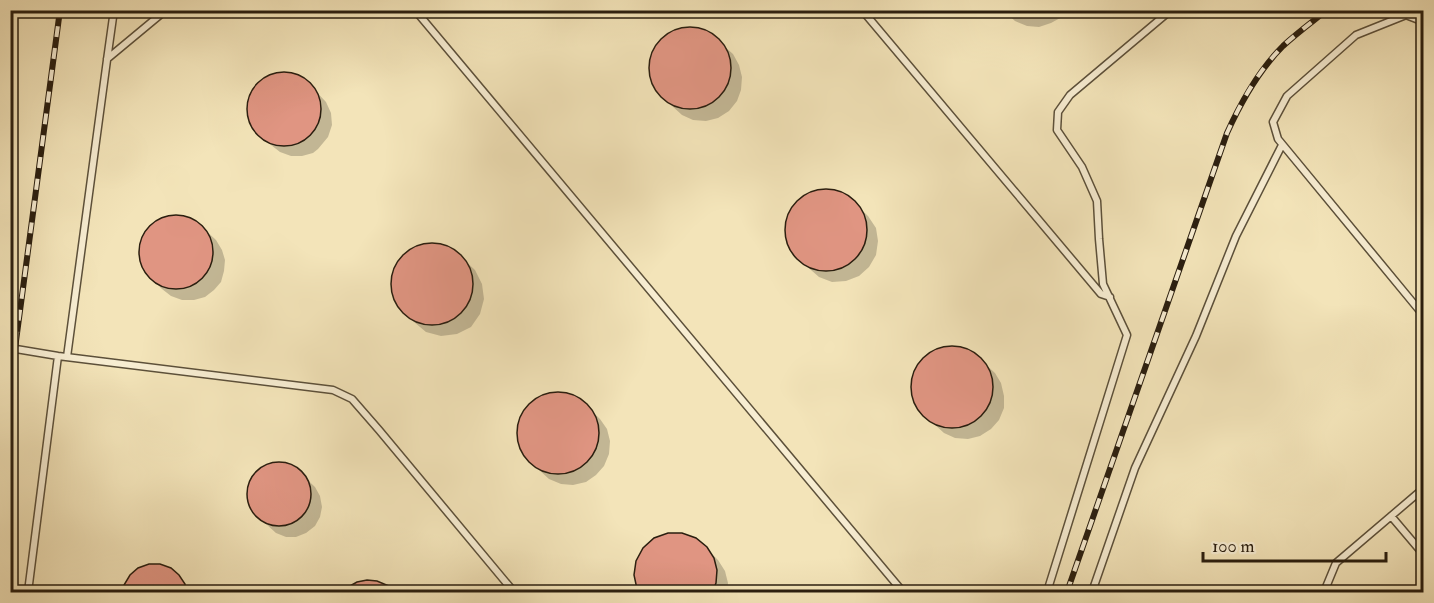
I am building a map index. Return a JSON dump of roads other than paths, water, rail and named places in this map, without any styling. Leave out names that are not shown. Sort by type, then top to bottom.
[{"type":"lane","points":[[67,357],[114,10]]},
{"type":"lane","points":[[106,60],[166,10]]},
{"type":"lane","points":[[415,10],[903,592]]},
{"type":"lane","points":[[862,10],[1101,294],[1110,297]]},
{"type":"lane","points":[[1047,592],[1127,335],[1103,284],[1097,201],[1082,167],[1057,130],[1058,112],[1070,96],[1171,10]]},
{"type":"lane","points":[[1424,22],[1406,15],[1356,35],[1287,96],[1273,122],[1282,145],[1424,316]]},
{"type":"lane","points":[[1092,592],[1135,468],[1196,336],[1236,236],[1282,145]]},
{"type":"lane","points":[[13,348],[58,356],[333,390],[352,399],[514,592]]},
{"type":"lane","points":[[28,592],[58,356]]},
{"type":"lane","points":[[1324,592],[1336,563],[1424,488]]},
{"type":"lane","points":[[1391,516],[1424,555]]},
{"type":"railway","points":[[10,386],[60,10]]},
{"type":"railway","points":[[1067,592],[1227,133],[1244,98],[1266,66],[1283,46],[1327,10]]}]
